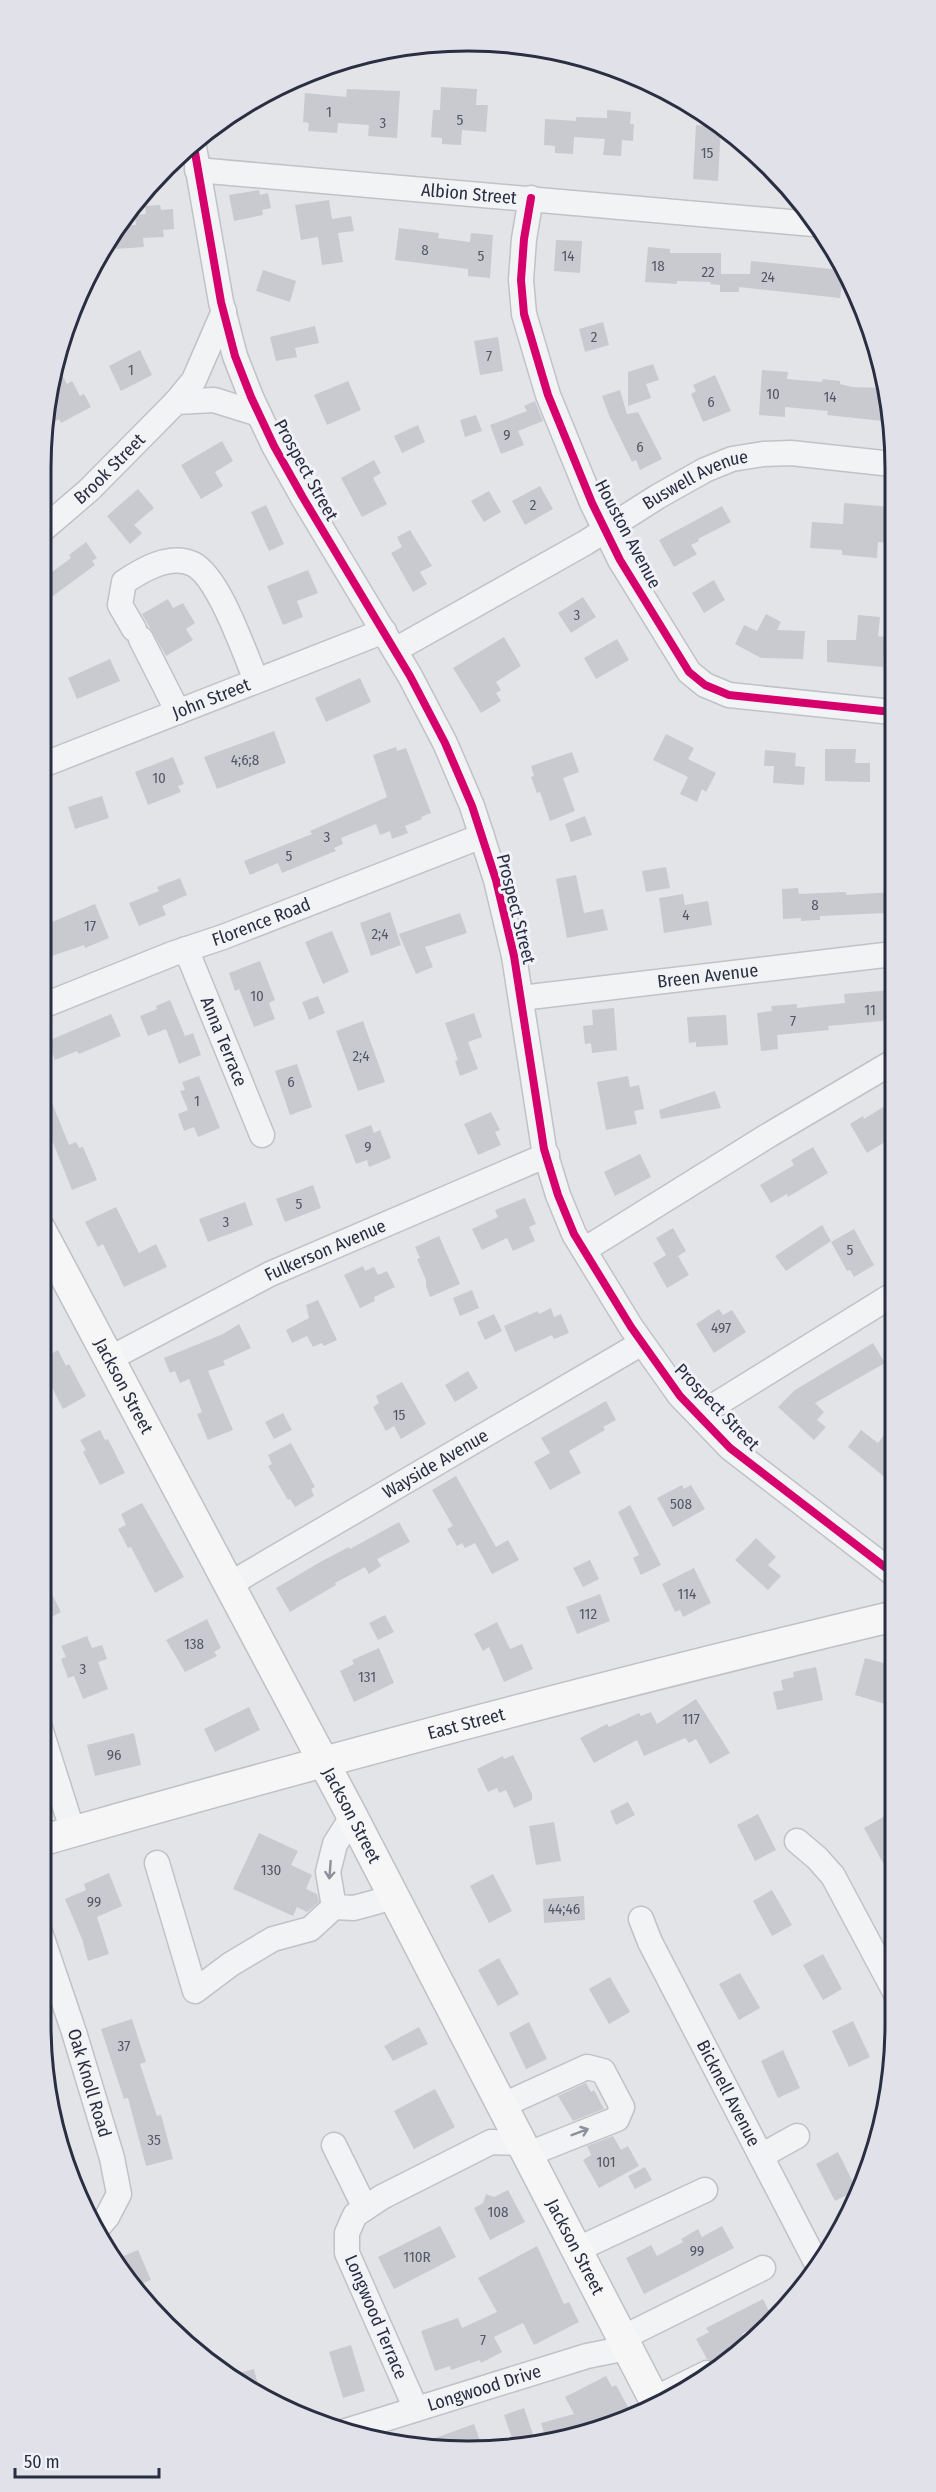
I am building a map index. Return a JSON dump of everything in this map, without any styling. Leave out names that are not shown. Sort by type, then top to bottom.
[{"type":"main road","name":"Jackson Street","points":[[51,1249],[230,1584],[653,2397]]},
{"type":"main road","name":"East Street","points":[[51,1838],[323,1762],[777,1644],[885,1618]]},
{"type":"street","name":"Prospect Street","points":[[195,153],[224,311],[235,356],[259,414],[302,496],[389,640],[445,743],[472,806],[514,956],[547,1155],[558,1195],[574,1234],[642,1343],[680,1396],[730,1448],[885,1567]]},
{"type":"street","name":"Albion Street","points":[[197,170],[806,223]]},
{"type":"street","name":"Houston Avenue","points":[[531,198],[524,239],[521,280],[524,314],[548,395],[570,452],[620,560],[689,672],[705,685],[729,695],[885,711]]},
{"type":"street","name":"Brook Street","points":[[51,523],[89,490],[176,402],[194,380],[224,311]]},
{"type":"street","points":[[176,402],[214,400],[259,414]]},
{"type":"street","name":"Buswell Avenue","points":[[389,640],[605,530],[686,481],[732,459],[763,454],[791,453],[885,463]]},
{"type":"street","points":[[178,712],[120,605],[124,582],[144,569],[168,561],[192,564],[200,570],[220,596],[256,680]]},
{"type":"street","name":"John Street","points":[[51,762],[256,680],[389,640]]},
{"type":"street","name":"Florence Road","points":[[51,1003],[482,836]]},
{"type":"street","name":"Anna Terrace","points":[[186,949],[262,1135]]},
{"type":"street","name":"Breen Avenue","points":[[521,998],[885,955]]},
{"type":"street","points":[[584,1250],[769,1135],[885,1067]]},
{"type":"street","name":"Fulkerson Avenue","points":[[111,1358],[270,1274],[547,1155]]},
{"type":"street","points":[[699,1415],[885,1300]]},
{"type":"street","name":"Wayside Avenue","points":[[230,1584],[642,1343]]},
{"type":"street","points":[[51,1763],[73,1832]]},
{"type":"street","points":[[334,1907],[328,1872],[335,1844],[352,1817]]},
{"type":"street","points":[[797,1841],[833,1876],[885,1972]]},
{"type":"street","points":[[157,1863],[195,1991],[231,1964],[273,1939],[310,1929],[334,1907],[354,1908],[394,1897]]},
{"type":"street","name":"Bicknell Avenue","points":[[641,1919],[650,1942],[814,2258]]},
{"type":"street","name":"Oak Knoll Road","points":[[51,1964],[105,2135],[119,2194],[102,2223]]},
{"type":"street","points":[[334,2145],[358,2217],[382,2197],[491,2142],[523,2149],[617,2119],[622,2107],[603,2071],[586,2067],[501,2106]]},
{"type":"street","points":[[761,2156],[797,2136]]},
{"type":"street","points":[[576,2250],[705,2190]]},
{"type":"street","name":"Longwood Terrace","points":[[358,2217],[347,2233],[347,2253],[416,2409]]},
{"type":"street","name":"Longwood Drive","points":[[359,2427],[624,2343],[763,2268]]},
{"type":"building","points":[[441,87],[477,89],[476,105],[488,105],[486,132],[462,130],[461,145],[442,144],[442,138],[431,137],[433,110],[440,110]]},
{"type":"building","points":[[347,89],[400,91],[397,138],[368,136],[369,125],[338,123],[337,133],[308,131],[309,123],[303,122],[305,93],[346,97]]},
{"type":"building","points":[[607,110],[631,112],[630,124],[634,124],[633,141],[622,140],[621,156],[603,155],[605,139],[574,137],[573,154],[555,153],[555,146],[544,145],[545,119],[576,121],[576,117],[607,118]]},
{"type":"building","points":[[696,125],[707,126],[721,136],[718,181],[693,179]]},
{"type":"building","points":[[259,190],[260,195],[268,193],[271,208],[262,210],[263,215],[234,221],[229,195]]},
{"type":"building","points":[[329,200],[332,219],[351,216],[354,231],[338,233],[343,262],[322,265],[318,237],[301,240],[295,205]]},
{"type":"building","points":[[160,205],[161,210],[173,209],[174,229],[163,230],[164,237],[143,238],[144,247],[116,249],[116,245],[129,225],[136,225],[136,215],[146,214],[145,206]]},
{"type":"building","points":[[399,228],[439,233],[438,238],[470,242],[471,233],[493,235],[490,278],[468,276],[468,269],[395,260]]},
{"type":"building","points":[[556,240],[582,241],[580,273],[554,271]]},
{"type":"building","points":[[648,247],[670,249],[670,253],[721,253],[721,274],[750,274],[751,261],[834,269],[842,284],[840,298],[739,287],[739,292],[720,292],[720,285],[710,284],[711,282],[677,281],[677,284],[645,282]]},
{"type":"building","points":[[263,270],[296,281],[290,302],[256,291]]},
{"type":"building","points":[[603,322],[609,345],[585,352],[579,329]]},
{"type":"building","points":[[315,326],[319,343],[295,348],[297,357],[276,361],[270,337]]},
{"type":"building","points":[[498,337],[503,371],[480,375],[474,341]]},
{"type":"building","points":[[140,350],[152,375],[121,391],[109,366]]},
{"type":"building","points":[[653,364],[659,380],[646,384],[651,398],[628,406],[628,372]]},
{"type":"building","points":[[762,370],[788,372],[787,379],[822,382],[823,379],[840,381],[840,384],[852,387],[877,388],[882,421],[827,415],[828,411],[785,407],[785,417],[759,415]]},
{"type":"building","points":[[62,374],[67,384],[72,381],[80,396],[84,394],[91,407],[61,423],[59,419],[54,422]]},
{"type":"building","points":[[715,375],[731,411],[703,422],[691,394],[696,391],[693,385]]},
{"type":"building","points":[[348,381],[361,410],[327,425],[314,395]]},
{"type":"building","points":[[620,390],[627,414],[638,412],[662,459],[640,470],[636,460],[632,462],[602,396]]},
{"type":"building","points":[[535,401],[543,421],[518,431],[524,445],[501,454],[490,425],[527,411],[524,406]]},
{"type":"building","points":[[476,415],[482,431],[465,437],[460,420]]},
{"type":"building","points":[[418,425],[425,442],[402,453],[394,436]]},
{"type":"building","points":[[222,441],[233,461],[215,472],[223,486],[201,499],[181,465]]},
{"type":"building","points":[[374,460],[381,473],[373,478],[387,504],[362,517],[341,478]]},
{"type":"building","points":[[540,486],[553,509],[525,525],[512,501]]},
{"type":"building","points":[[138,489],[154,508],[134,525],[142,533],[130,544],[107,516]]},
{"type":"building","points":[[489,491],[501,512],[484,522],[471,501]]},
{"type":"building","points":[[844,503],[885,506],[885,543],[878,542],[877,558],[842,555],[842,550],[810,548],[812,522],[843,524]]},
{"type":"building","points":[[266,505],[284,544],[269,551],[251,512]]},
{"type":"building","points":[[722,506],[731,522],[698,539],[699,541],[691,545],[697,554],[674,567],[659,540]]},
{"type":"building","points":[[410,530],[432,566],[420,572],[427,584],[413,592],[391,553],[402,547],[397,537]]},
{"type":"building","points":[[86,542],[97,558],[92,561],[95,565],[51,598],[51,573],[71,558],[69,555]]},
{"type":"building","points":[[308,570],[318,593],[297,601],[303,617],[283,625],[267,586]]},
{"type":"building","points":[[714,580],[725,600],[704,613],[692,593]]},
{"type":"building","points":[[583,597],[596,617],[571,633],[558,613]]},
{"type":"building","points":[[168,599],[173,608],[183,603],[195,623],[186,629],[193,640],[166,656],[142,614]]},
{"type":"building","points":[[766,614],[781,622],[777,630],[805,631],[803,659],[761,658],[735,644],[744,625],[757,631]]},
{"type":"building","points":[[858,615],[880,617],[878,636],[885,637],[883,667],[827,662],[827,640],[856,640]]},
{"type":"building","points":[[504,637],[521,666],[496,682],[501,690],[496,693],[501,701],[481,713],[453,668]]},
{"type":"building","points":[[617,639],[629,660],[596,679],[584,658]]},
{"type":"building","points":[[110,659],[120,681],[77,699],[68,678]]},
{"type":"building","points":[[360,678],[371,702],[326,722],[315,698]]},
{"type":"building","points":[[274,731],[286,763],[217,789],[204,757]]},
{"type":"building","points":[[666,734],[694,748],[688,759],[716,773],[706,792],[702,789],[697,802],[680,794],[688,777],[653,760]]},
{"type":"building","points":[[396,747],[397,751],[406,748],[431,813],[405,826],[408,833],[392,839],[390,831],[380,835],[376,824],[341,838],[343,844],[334,848],[336,851],[282,873],[278,863],[250,875],[244,861],[312,834],[310,831],[387,797],[373,755]]},
{"type":"building","points":[[825,749],[856,749],[855,763],[870,763],[870,782],[825,781]]},
{"type":"building","points":[[765,750],[796,753],[795,766],[805,767],[804,785],[773,783],[774,766],[764,766]]},
{"type":"building","points":[[572,752],[579,772],[563,778],[575,811],[550,821],[540,792],[537,793],[531,777],[534,776],[531,766]]},
{"type":"building","points":[[173,757],[184,784],[178,786],[181,792],[148,805],[135,772]]},
{"type":"building","points":[[102,796],[109,818],[75,829],[68,807]]},
{"type":"building","points":[[585,816],[592,835],[571,842],[565,824]]},
{"type":"building","points":[[666,867],[670,888],[646,892],[642,871]]},
{"type":"building","points":[[576,875],[584,913],[603,909],[608,930],[567,938],[556,879]]},
{"type":"building","points":[[180,878],[187,895],[162,906],[166,915],[139,926],[129,903],[159,891],[157,887]]},
{"type":"building","points":[[798,888],[799,894],[846,892],[846,895],[885,893],[885,913],[820,916],[820,920],[783,919],[782,889]]},
{"type":"building","points":[[683,894],[685,905],[708,901],[712,925],[664,933],[659,898]]},
{"type":"building","points":[[95,904],[109,938],[85,948],[84,945],[51,956],[51,922]]},
{"type":"building","points":[[390,912],[401,945],[371,956],[360,923]]},
{"type":"building","points":[[460,913],[467,933],[425,947],[433,967],[416,974],[399,934]]},
{"type":"building","points":[[332,931],[349,972],[323,984],[305,942]]},
{"type":"building","points":[[260,961],[275,1000],[269,1003],[275,1019],[254,1027],[239,989],[235,991],[229,973]]},
{"type":"building","points":[[885,991],[885,1021],[828,1026],[829,1030],[777,1035],[778,1049],[761,1051],[757,1013],[772,1011],[771,1006],[797,1004],[797,1008],[845,1003],[844,994]]},
{"type":"building","points":[[318,996],[325,1013],[309,1020],[302,1002]]},
{"type":"building","points":[[170,1000],[185,1036],[193,1033],[201,1055],[179,1064],[166,1029],[148,1036],[140,1016],[157,1009],[156,1006]]},
{"type":"building","points":[[614,1008],[617,1050],[592,1053],[591,1043],[585,1044],[583,1026],[593,1025],[592,1010]]},
{"type":"building","points":[[474,1013],[482,1037],[468,1042],[478,1069],[460,1076],[455,1061],[458,1060],[445,1023]]},
{"type":"building","points":[[111,1014],[121,1036],[79,1054],[77,1051],[55,1060],[51,1049],[51,1040]]},
{"type":"building","points":[[726,1015],[728,1045],[696,1047],[696,1042],[689,1043],[687,1017]]},
{"type":"building","points":[[363,1021],[385,1082],[358,1091],[336,1031]]},
{"type":"building","points":[[297,1064],[312,1107],[290,1115],[275,1071]]},
{"type":"building","points":[[199,1076],[220,1128],[198,1137],[194,1127],[184,1131],[178,1114],[188,1110],[180,1091],[185,1090],[182,1082]]},
{"type":"building","points":[[628,1076],[630,1087],[639,1085],[644,1109],[634,1111],[637,1124],[606,1130],[597,1082]]},
{"type":"building","points":[[715,1091],[721,1108],[661,1119],[659,1110]]},
{"type":"building","points":[[51,1100],[69,1145],[76,1142],[79,1148],[83,1147],[97,1180],[72,1190],[52,1140]]},
{"type":"building","points":[[885,1106],[885,1142],[867,1153],[850,1124],[863,1116],[864,1119]]},
{"type":"building","points":[[491,1112],[500,1130],[495,1132],[501,1145],[478,1155],[464,1124]]},
{"type":"building","points":[[371,1125],[374,1133],[380,1130],[391,1158],[369,1167],[367,1160],[356,1164],[345,1135]]},
{"type":"building","points":[[813,1147],[828,1173],[788,1197],[787,1194],[771,1203],[760,1185],[794,1165],[791,1160]]},
{"type":"building","points":[[640,1154],[651,1177],[615,1196],[604,1172]]},
{"type":"building","points":[[313,1185],[321,1208],[285,1222],[276,1199]]},
{"type":"building","points":[[525,1198],[536,1224],[529,1227],[535,1241],[513,1251],[507,1238],[482,1250],[472,1229],[498,1217],[495,1210]]},
{"type":"building","points":[[245,1202],[253,1225],[208,1242],[199,1219]]},
{"type":"building","points":[[116,1207],[139,1253],[156,1244],[167,1267],[124,1287],[103,1244],[98,1247],[85,1222]]},
{"type":"building","points":[[822,1225],[831,1241],[786,1271],[775,1256]]},
{"type":"building","points":[[673,1228],[686,1251],[678,1256],[689,1275],[667,1288],[653,1263],[666,1255],[656,1238]]},
{"type":"building","points":[[854,1229],[874,1265],[854,1277],[850,1270],[847,1271],[831,1242]]},
{"type":"building","points":[[439,1236],[460,1284],[430,1297],[415,1247]]},
{"type":"building","points":[[363,1266],[365,1271],[374,1267],[378,1275],[387,1271],[395,1287],[374,1297],[375,1301],[360,1308],[344,1275]]},
{"type":"building","points":[[472,1290],[479,1308],[460,1316],[453,1298]]},
{"type":"building","points":[[318,1300],[337,1340],[324,1346],[322,1343],[313,1347],[307,1336],[292,1343],[286,1330],[309,1318],[306,1305]]},
{"type":"building","points":[[551,1308],[554,1317],[561,1314],[569,1333],[554,1339],[552,1335],[515,1352],[504,1326],[538,1311],[539,1314]]},
{"type":"building","points":[[719,1309],[723,1315],[732,1310],[746,1332],[714,1353],[696,1324]]},
{"type":"building","points":[[494,1314],[502,1331],[485,1340],[477,1322]]},
{"type":"building","points":[[239,1324],[251,1348],[223,1361],[225,1365],[208,1371],[233,1430],[208,1440],[197,1414],[202,1412],[189,1379],[180,1383],[175,1371],[170,1373],[164,1358],[223,1334]]},
{"type":"building","points":[[873,1343],[885,1363],[815,1403],[824,1412],[817,1420],[826,1427],[814,1440],[778,1407],[795,1390]]},
{"type":"building","points":[[58,1350],[66,1366],[69,1364],[86,1396],[63,1409],[51,1386],[51,1354]]},
{"type":"building","points":[[468,1371],[478,1388],[455,1402],[445,1385]]},
{"type":"building","points":[[402,1382],[426,1424],[401,1439],[394,1426],[386,1431],[373,1407],[379,1403],[376,1396]]},
{"type":"building","points":[[606,1401],[616,1420],[603,1427],[605,1430],[569,1451],[581,1473],[550,1490],[534,1462],[550,1453],[541,1438]]},
{"type":"building","points":[[283,1413],[292,1430],[274,1439],[265,1422]]},
{"type":"building","points":[[100,1430],[105,1440],[108,1439],[125,1473],[100,1485],[83,1452],[86,1450],[80,1440]]},
{"type":"building","points":[[861,1430],[878,1443],[885,1433],[885,1478],[848,1447]]},
{"type":"building","points":[[291,1443],[315,1487],[311,1489],[314,1496],[295,1507],[290,1499],[288,1500],[268,1466],[272,1464],[268,1455]]},
{"type":"building","points":[[456,1476],[496,1547],[508,1540],[519,1560],[492,1574],[475,1543],[465,1548],[462,1543],[457,1546],[447,1529],[453,1526],[432,1490]]},
{"type":"building","points":[[682,1485],[684,1489],[691,1485],[705,1509],[673,1527],[657,1498]]},
{"type":"building","points":[[142,1503],[184,1577],[155,1593],[131,1547],[128,1548],[118,1529],[126,1525],[121,1514]]},
{"type":"building","points":[[630,1505],[661,1565],[641,1575],[633,1558],[639,1555],[618,1512]]},
{"type":"building","points":[[399,1522],[410,1542],[377,1559],[381,1566],[369,1574],[365,1567],[290,1612],[276,1588],[322,1561],[349,1547],[350,1549]]},
{"type":"building","points":[[756,1538],[776,1557],[768,1565],[781,1576],[768,1590],[735,1560]]},
{"type":"building","points":[[590,1560],[599,1579],[583,1587],[573,1568]]},
{"type":"building","points":[[694,1568],[711,1603],[683,1617],[680,1610],[675,1612],[662,1584]]},
{"type":"building","points":[[51,1592],[61,1612],[51,1617]]},
{"type":"building","points":[[600,1594],[610,1621],[577,1634],[566,1607]]},
{"type":"building","points":[[385,1615],[394,1632],[378,1640],[369,1623]]},
{"type":"building","points":[[207,1619],[221,1648],[214,1652],[217,1656],[185,1672],[166,1640]]},
{"type":"building","points":[[497,1622],[510,1649],[522,1644],[533,1669],[504,1682],[489,1647],[483,1651],[474,1634]]},
{"type":"building","points":[[87,1636],[92,1648],[102,1645],[107,1659],[98,1662],[108,1689],[83,1699],[74,1676],[68,1678],[61,1659],[66,1657],[61,1646]]},
{"type":"building","points":[[379,1648],[394,1683],[354,1702],[340,1671],[354,1664],[352,1660]]},
{"type":"building","points":[[865,1658],[885,1663],[885,1704],[855,1695]]},
{"type":"building","points":[[816,1667],[823,1700],[777,1710],[773,1692],[783,1690],[781,1680],[794,1677],[793,1672]]},
{"type":"building","points":[[696,1699],[730,1753],[710,1764],[696,1739],[689,1743],[685,1738],[644,1756],[637,1740],[594,1763],[580,1738],[607,1724],[609,1727],[639,1713],[641,1716],[651,1712],[657,1724]]},
{"type":"building","points":[[249,1707],[260,1730],[215,1752],[204,1729]]},
{"type":"building","points":[[134,1733],[141,1765],[95,1776],[87,1745]]},
{"type":"building","points":[[513,1755],[532,1794],[532,1800],[514,1808],[506,1790],[499,1793],[497,1788],[488,1792],[477,1769],[503,1756],[504,1759]]},
{"type":"building","points":[[628,1802],[635,1815],[616,1825],[610,1811]]},
{"type":"building","points":[[758,1814],[776,1850],[755,1861],[737,1825]]},
{"type":"building","points":[[885,1816],[885,1862],[883,1863],[864,1828]]},
{"type":"building","points":[[554,1822],[561,1861],[536,1865],[529,1826]]},
{"type":"building","points":[[259,1833],[298,1851],[291,1865],[312,1875],[306,1889],[317,1894],[319,1902],[307,1912],[297,1907],[293,1916],[233,1889]]},
{"type":"building","points":[[109,1873],[122,1906],[97,1917],[109,1954],[88,1961],[82,1939],[65,1899],[86,1890],[84,1884]]},
{"type":"building","points":[[493,1874],[512,1911],[489,1923],[470,1886]]},
{"type":"building","points":[[772,1890],[792,1925],[772,1936],[753,1901]]},
{"type":"building","points":[[584,1896],[585,1920],[544,1923],[543,1899]]},
{"type":"building","points":[[823,1954],[842,1989],[823,2000],[803,1965]]},
{"type":"building","points":[[499,1958],[519,1994],[498,2006],[478,1970]]},
{"type":"building","points":[[740,1973],[760,2008],[739,2020],[719,1984]]},
{"type":"building","points":[[610,1977],[630,2012],[609,2024],[589,1989]]},
{"type":"building","points":[[132,2019],[146,2062],[140,2064],[157,2116],[161,2115],[173,2159],[146,2166],[128,2098],[124,2099],[101,2029]]},
{"type":"building","points":[[853,2021],[870,2057],[849,2067],[832,2031]]},
{"type":"building","points":[[529,2022],[547,2059],[526,2069],[509,2033]]},
{"type":"building","points":[[419,2027],[428,2044],[393,2061],[384,2046]]},
{"type":"building","points":[[783,2050],[800,2088],[778,2098],[761,2061]]},
{"type":"building","points":[[586,2083],[591,2092],[594,2090],[604,2109],[573,2121],[558,2096]]},
{"type":"building","points":[[435,2089],[455,2127],[414,2149],[394,2111]]},
{"type":"building","points":[[613,2136],[621,2150],[628,2146],[639,2166],[599,2188],[583,2160],[591,2155],[587,2146]]},
{"type":"building","points":[[838,2152],[853,2183],[848,2194],[835,2201],[816,2164]]},
{"type":"building","points":[[645,2167],[652,2180],[635,2189],[628,2176]]},
{"type":"building","points":[[508,2190],[525,2222],[490,2240],[474,2208],[483,2203],[486,2194],[494,2197]]},
{"type":"building","points":[[440,2226],[456,2257],[394,2289],[378,2257]]},
{"type":"building","points":[[722,2226],[734,2248],[644,2294],[626,2258],[651,2245],[657,2256],[683,2242],[681,2239],[698,2229],[702,2237]]},
{"type":"building","points":[[537,2246],[564,2304],[569,2302],[579,2322],[534,2345],[523,2323],[494,2337],[502,2352],[481,2363],[480,2360],[451,2370],[450,2366],[435,2371],[421,2331],[458,2318],[462,2328],[497,2312],[478,2278]]},
{"type":"building","points":[[138,2250],[151,2280],[142,2284],[122,2257]]},
{"type":"building","points":[[763,2299],[770,2312],[755,2327],[742,2334],[743,2338],[714,2361],[707,2359],[696,2339],[709,2332],[706,2328]]},
{"type":"building","points":[[351,2345],[365,2391],[343,2398],[329,2352]]},
{"type":"building","points":[[254,2369],[258,2384],[239,2373]]},
{"type":"building","points":[[606,2376],[612,2387],[616,2385],[629,2409],[576,2427],[544,2434],[541,2423],[574,2414],[565,2397]]},
{"type":"building","points":[[524,2408],[533,2435],[512,2438],[504,2415]]},
{"type":"building","points":[[474,2424],[480,2441],[468,2441],[432,2439]]},
{"type":"cycle path","points":[[195,152],[221,302],[235,356],[251,397],[274,446],[302,496],[410,676],[445,743],[472,806],[496,880],[514,956],[544,1149],[558,1195],[574,1234],[631,1327],[680,1396],[730,1448],[885,1567]]},
{"type":"cycle path","points":[[531,198],[524,239],[521,280],[524,314],[548,395],[592,503],[620,560],[689,672],[705,685],[729,695],[885,711]]}]
